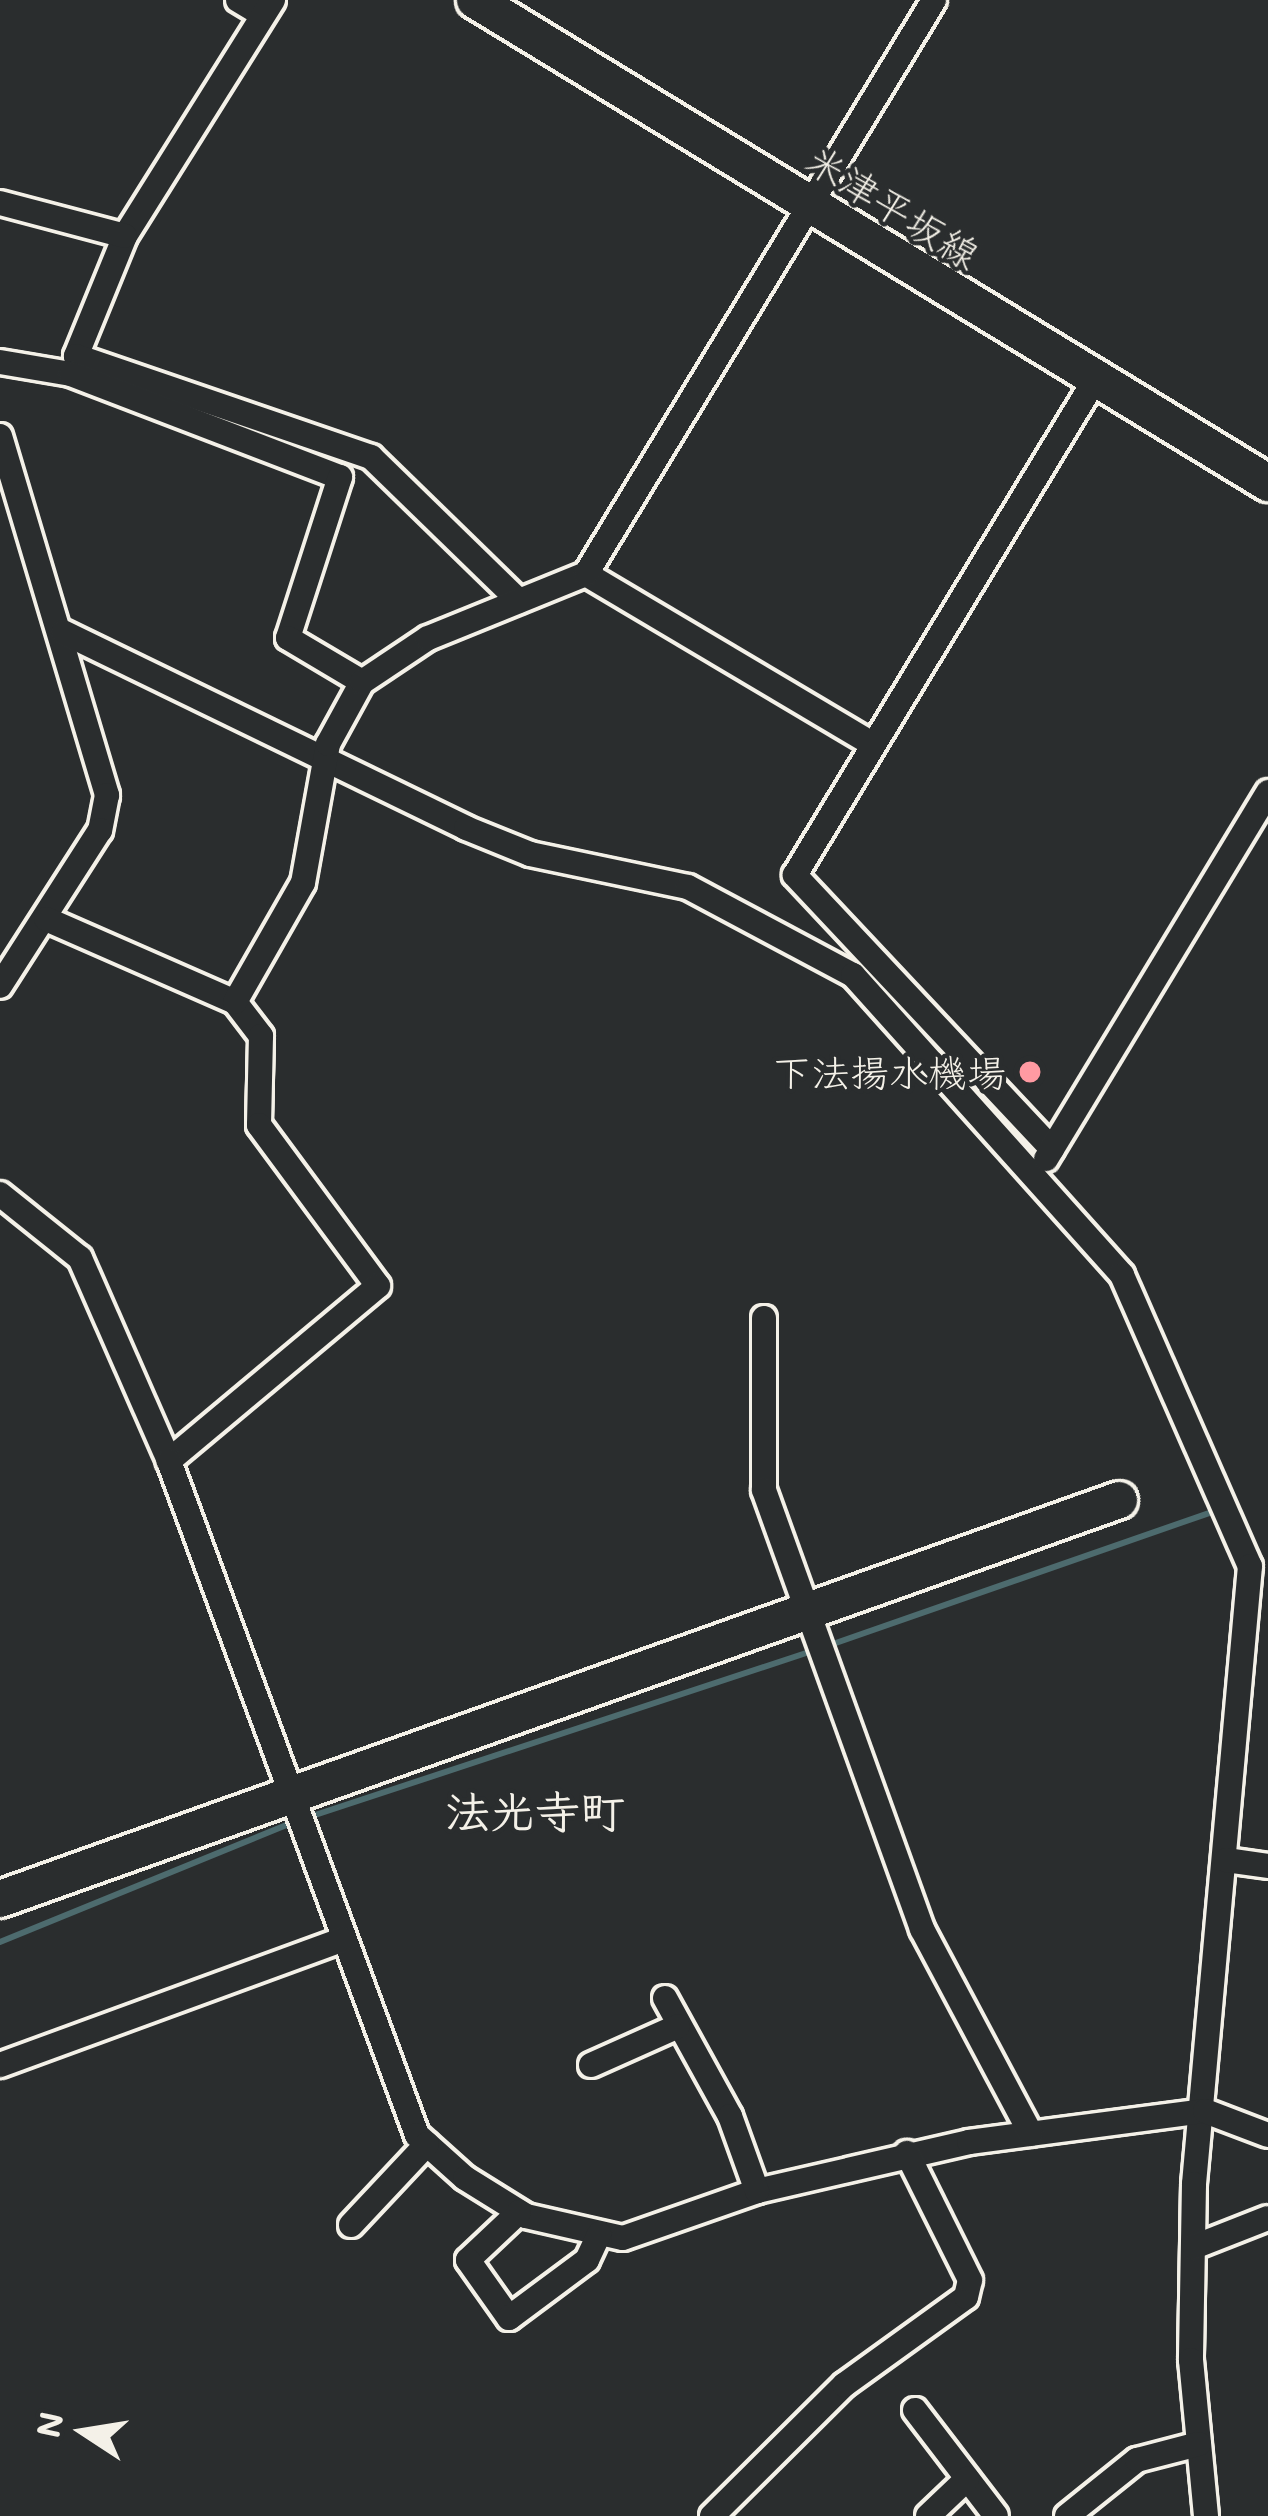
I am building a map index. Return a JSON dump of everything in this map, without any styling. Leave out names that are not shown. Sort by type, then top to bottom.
[{"type":"street","points":[[238,0],[268,8],[125,236],[76,356],[371,457],[519,602]]},
{"type":"street","name":"米津平坂線","points":[[475,0],[524,12],[806,203],[1268,483]]},
{"type":"street","points":[[235,1002],[303,883],[328,758],[362,682],[428,638],[586,574],[806,203],[934,0]]},
{"type":"street","points":[[0,202],[125,236]]},
{"type":"street","points":[[0,362],[70,374],[340,477],[288,638],[362,682]]},
{"type":"street","points":[[1052,1149],[795,875],[1096,378]]},
{"type":"street","points":[[0,436],[63,632],[107,795],[100,830],[0,986]]},
{"type":"street","points":[[586,574],[872,743]]},
{"type":"street","points":[[63,632],[530,854],[688,886],[853,975],[1132,1292],[1245,1550],[1226,1860],[1194,2247],[1198,2444],[1206,2516]]},
{"type":"street","points":[[1035,1177],[1268,792]]},
{"type":"street","points":[[46,920],[235,1002],[261,1036],[259,1125],[378,1286],[169,1461]]},
{"type":"street","points":[[0,1194],[80,1258],[169,1461],[344,1939],[427,2144],[519,2212],[623,2238],[757,2191],[908,2153],[1205,2111],[1268,2134]]},
{"type":"street","points":[[764,1318],[764,1490],[922,1929],[1031,2134]]},
{"type":"street","points":[[0,1899],[291,1790],[1119,1500]]},
{"type":"street","points":[[1226,1860],[1268,1866]]},
{"type":"street","points":[[0,2065],[344,1939]]},
{"type":"street","points":[[665,1998],[730,2116],[757,2191]]},
{"type":"street","points":[[591,2065],[678,2026]]},
{"type":"street","points":[[351,2225],[427,2144]]},
{"type":"street","points":[[712,2516],[844,2385],[966,2297],[970,2280],[908,2153]]},
{"type":"street","points":[[519,2212],[468,2260],[509,2318],[587,2260],[599,2234]]},
{"type":"street","points":[[1194,2247],[1268,2218]]},
{"type":"street","points":[[915,2410],[996,2516]]},
{"type":"street","points":[[1066,2516],[1137,2461],[1198,2444]]},
{"type":"street","points":[[928,2516],[967,2479]]},
{"type":"building","name":"下法揚水機場","points":[[1025,1062],[1041,1072],[1034,1083],[1018,1073]]},
{"type":"waterway","points":[[830,1645],[1210,1513]]},
{"type":"waterway","points":[[306,1818],[812,1651]]},
{"type":"waterway","points":[[0,1942],[294,1822]]},
{"type":"place","name":"下法揚水機場","points":[[1030,1072]]},
{"type":"district","name":"法光寺町","points":[[535,1811]]}]
